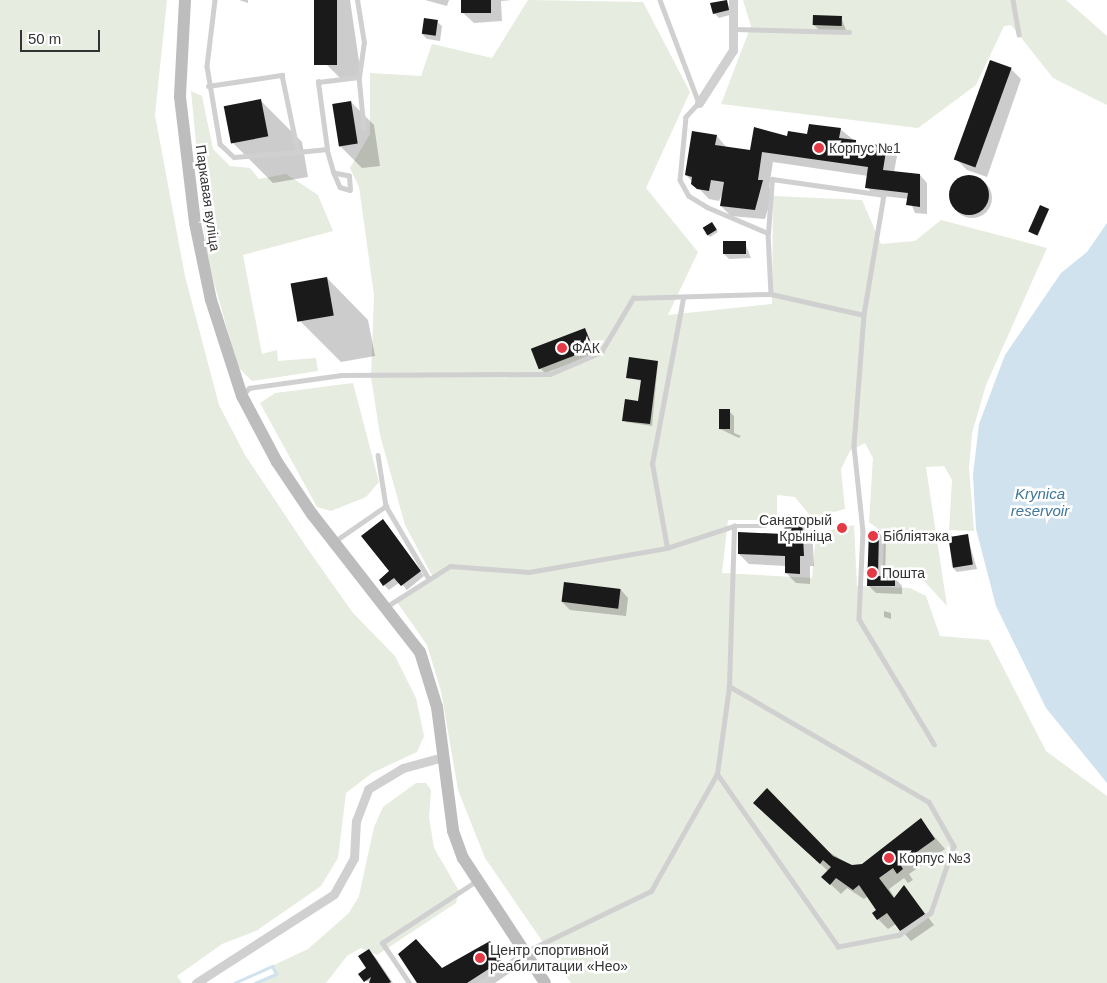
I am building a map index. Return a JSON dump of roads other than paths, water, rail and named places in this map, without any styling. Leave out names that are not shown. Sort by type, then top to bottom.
[{"type":"street","name":"Паркавая вуліца","points":[[185,0],[179,84],[195,223],[212,300],[242,396],[277,462],[334,542],[386,607],[425,664],[443,757],[453,831],[475,882],[545,983]]},
{"type":"street","points":[[699,103],[733,50],[733,0]]},
{"type":"street","points":[[196,983],[334,894],[354,858],[356,821],[368,789],[403,768],[443,757]]},
{"type":"lane","points":[[215,0],[208,86],[220,144],[228,154],[249,158],[327,149]]},
{"type":"lane","points":[[357,0],[364,43],[359,77],[364,128]]},
{"type":"lane","points":[[660,0],[699,103],[686,117],[678,171],[683,186],[707,206],[768,232]]},
{"type":"lane","points":[[1013,0],[1019,34]]},
{"type":"lane","points":[[734,29],[849,32]]},
{"type":"lane","points":[[208,86],[282,75],[298,152]]},
{"type":"lane","points":[[334,173],[349,176],[350,190],[340,187],[334,173],[327,149],[318,82],[359,77]]},
{"type":"lane","points":[[771,294],[768,232],[772,179],[884,195],[864,315],[854,446],[863,531],[859,619],[934,744]]},
{"type":"lane","points":[[242,396],[249,388],[340,375],[550,374],[601,352],[633,298],[771,294],[864,315]]},
{"type":"lane","points":[[668,548],[652,464],[683,298]]},
{"type":"lane","points":[[378,455],[386,506],[430,579]]},
{"type":"lane","points":[[334,542],[386,506]]},
{"type":"lane","points":[[480,983],[525,952],[651,891],[717,774],[729,686],[734,526]]},
{"type":"lane","points":[[386,607],[450,566],[529,572],[668,548],[734,526],[766,526]]},
{"type":"lane","points":[[717,774],[838,947],[900,935],[930,913],[954,846],[929,802],[729,686]]},
{"type":"lane","points":[[409,983],[382,943],[475,882]]},
{"type":"water","name":"Krynica reservoir","points":[[1107,223],[1107,783],[1046,708],[996,606],[976,529],[973,475],[979,424],[1005,355],[1061,273],[1087,252]]},
{"type":"waterway","points":[[234,983],[272,966],[276,974],[255,983]]},
{"type":"place","name":"Корпус №1","points":[[819,148]]},
{"type":"place","name":"ФАК","points":[[562,348]]},
{"type":"place","name":"Санаторый Крыніца","points":[[842,528]]},
{"type":"place","name":"Бібліятэка","points":[[873,536]]},
{"type":"place","name":"Пошта","points":[[872,573]]},
{"type":"place","name":"Корпус №3","points":[[889,858]]},
{"type":"place","name":"Центр спортивной реабилитации «Нео»","points":[[480,958]]}]
